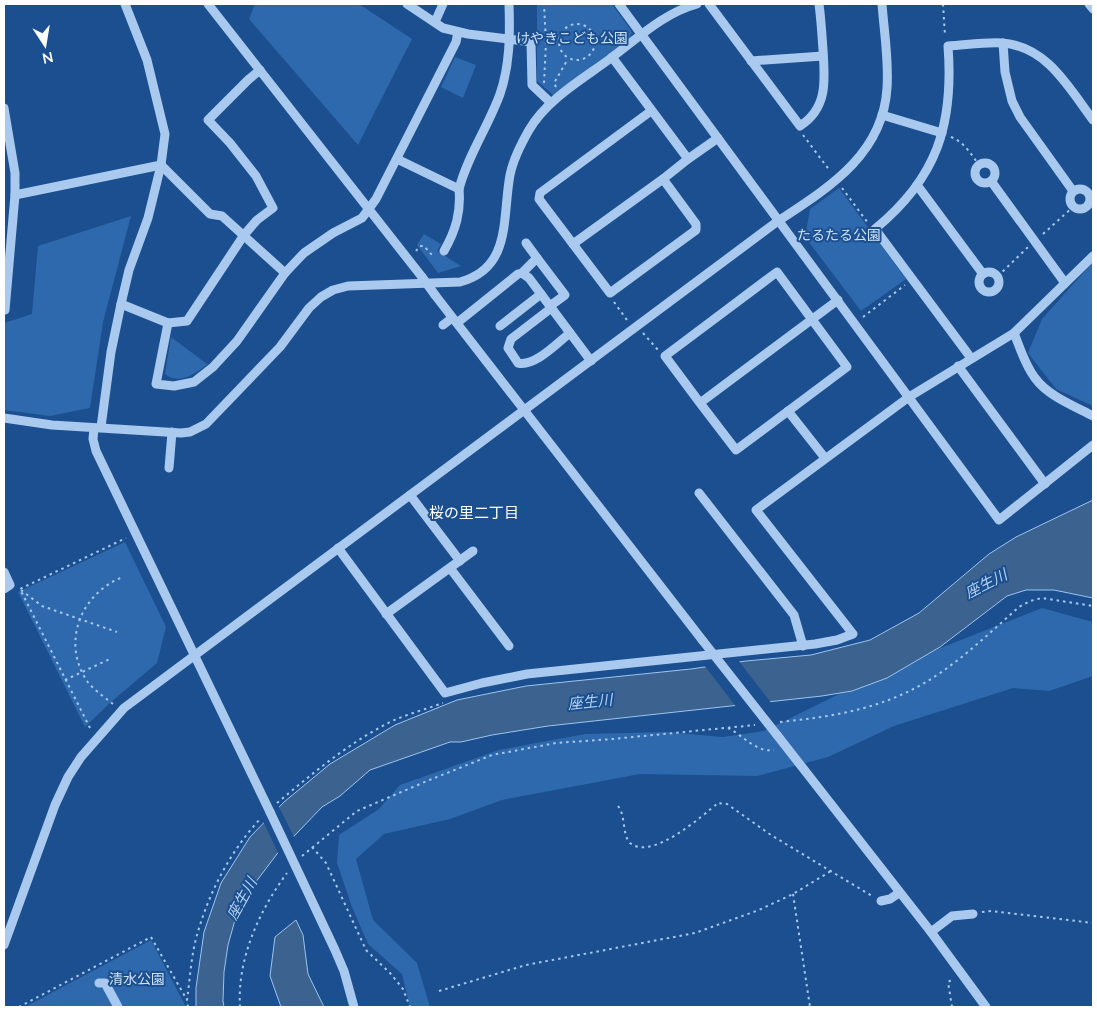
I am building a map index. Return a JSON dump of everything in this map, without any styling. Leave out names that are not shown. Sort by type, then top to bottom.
[{"type":"street","points":[[125,4],[147,60],[165,134],[161,165],[148,218],[129,270],[111,352],[98,428],[93,439],[96,451],[194,654],[266,814],[335,950],[344,971],[354,1007]]},
{"type":"street","points":[[208,4],[931,932],[986,1007]]},
{"type":"street","points":[[407,4],[444,28],[458,32],[531,42],[532,85],[551,104]]},
{"type":"street","points":[[435,22],[443,4]]},
{"type":"street","points":[[444,250],[458,219],[459,189],[464,170],[499,96],[509,57],[509,4]]},
{"type":"street","points":[[619,4],[999,520],[1093,446]]},
{"type":"street","points":[[4,418],[52,425],[190,432],[206,424],[280,347],[309,308],[321,297],[333,290],[348,286],[460,282],[480,274],[488,267],[499,250],[511,174],[519,150],[530,128],[560,96],[612,57],[667,17],[697,4]]},
{"type":"street","points":[[709,4],[800,126],[813,116],[823,96],[825,84],[819,4]]},
{"type":"street","points":[[4,945],[55,805],[68,777],[81,757],[124,708],[194,654],[809,200],[845,173],[863,154],[882,115],[885,102],[887,78],[882,4]]},
{"type":"street","points":[[1089,4],[1093,9]]},
{"type":"street","points":[[168,323],[156,384],[174,386],[194,382],[213,368],[237,341],[285,273],[304,253],[333,232],[359,220],[369,210],[456,42],[458,32]]},
{"type":"street","points":[[1003,43],[1005,72],[1012,100],[1020,117],[1073,191]]},
{"type":"street","points":[[971,358],[875,229],[896,210],[918,185],[927,170],[942,133],[949,98],[948,46],[1003,43],[1022,47],[1041,56],[1052,66],[1093,120]]},
{"type":"street","points":[[751,61],[824,56]]},
{"type":"street","points":[[612,57],[688,160]]},
{"type":"street","points":[[121,304],[168,323],[187,321],[244,235],[273,208],[256,176],[230,143],[208,120],[260,70]]},
{"type":"street","points":[[4,108],[15,173],[15,195],[5,310]]},
{"type":"street","points":[[651,110],[540,193],[539,199],[610,293],[696,230],[696,224],[664,179]]},
{"type":"street","points":[[882,115],[942,133]]},
{"type":"street","points":[[573,244],[718,138]]},
{"type":"street","points":[[397,159],[459,189]]},
{"type":"street","points":[[986,163],[992,166],[995,173],[991,182],[985,184],[976,179],[974,173],[979,165],[986,163]]},
{"type":"street","points":[[15,195],[161,165]]},
{"type":"street","points":[[161,165],[210,214],[222,216],[285,273]]},
{"type":"street","points":[[991,182],[1065,283]]},
{"type":"street","points":[[918,185],[983,274]]},
{"type":"street","points":[[526,243],[565,295],[511,338],[508,348],[518,362],[524,364],[532,362],[570,333]]},
{"type":"street","points":[[338,548],[445,693],[527,674],[803,646],[837,640],[853,634],[756,510],[909,397],[1014,332],[1093,256]]},
{"type":"street","points":[[443,325],[454,321],[522,273],[537,258]]},
{"type":"street","points":[[777,272],[847,367],[736,450],[665,356],[777,272]]},
{"type":"street","points":[[522,273],[526,275],[541,294],[591,361]]},
{"type":"street","points":[[500,326],[541,294]]},
{"type":"street","points":[[700,403],[838,300]]},
{"type":"street","points":[[1014,332],[1026,363],[1041,386],[1093,416]]},
{"type":"street","points":[[958,366],[1044,484]]},
{"type":"street","points":[[788,411],[825,458]]},
{"type":"street","points":[[169,468],[172,432]]},
{"type":"street","points":[[698,494],[794,615],[803,646]]},
{"type":"street","points":[[410,495],[460,560]]},
{"type":"street","points":[[386,614],[473,551]]},
{"type":"street","points":[[450,568],[509,646]]},
{"type":"street","points":[[4,572],[10,585],[4,589]]},
{"type":"street","points":[[881,901],[890,899],[899,893]]},
{"type":"street","points":[[931,932],[952,916],[973,914]]},
{"type":"street","points":[[99,983],[105,983],[118,1007]]},
{"type":"path","points":[[540,92],[545,81],[544,4]]},
{"type":"path","points":[[943,4],[948,46]]},
{"type":"path","points":[[574,24],[586,26],[591,30],[595,40],[594,47],[588,56],[577,60],[569,58],[562,52],[559,43],[560,35],[574,24]]},
{"type":"path","points":[[595,40],[630,33]]},
{"type":"path","points":[[546,43],[559,43]]},
{"type":"path","points":[[560,96],[554,83],[569,58]]},
{"type":"path","points":[[800,126],[802,133],[832,173]]},
{"type":"path","points":[[942,133],[958,140],[968,149],[979,165]]},
{"type":"path","points":[[840,186],[870,226],[875,229]]},
{"type":"path","points":[[416,250],[420,246],[424,246],[432,255],[440,257],[444,250]]},
{"type":"path","points":[[861,318],[912,280]]},
{"type":"path","points":[[610,293],[612,300],[628,321]]},
{"type":"path","points":[[643,333],[665,356]]},
{"type":"path","points":[[20,589],[126,538]]},
{"type":"path","points":[[113,704],[93,687],[83,672],[78,659],[75,640],[80,619],[85,607],[93,596],[113,581],[124,577]]},
{"type":"path","points":[[20,589],[42,606],[117,632]]},
{"type":"path","points":[[20,589],[90,728]]},
{"type":"path","points":[[776,723],[846,714],[903,695],[942,672],[1019,607],[1030,600],[1042,598],[1093,606]]},
{"type":"path","points":[[65,680],[112,658]]},
{"type":"path","points":[[276,803],[316,770],[393,721],[446,701],[445,693]]},
{"type":"path","points":[[300,858],[357,811],[492,755],[556,743],[613,740],[756,725]]},
{"type":"path","points":[[727,728],[736,732],[753,746],[774,750]]},
{"type":"path","points":[[618,806],[622,812],[627,838],[630,843],[640,847],[657,844],[671,838],[689,827],[718,803],[727,804],[771,835],[881,901]]},
{"type":"path","points":[[188,1007],[187,1000],[197,936],[210,899],[234,851],[266,814]]},
{"type":"path","points":[[312,847],[326,863],[366,950],[390,973],[403,990],[410,1007]]},
{"type":"path","points":[[240,1007],[245,959],[254,929],[272,894],[291,868]]},
{"type":"path","points":[[439,992],[526,965],[694,933],[759,910],[793,894],[831,871]]},
{"type":"path","points":[[793,894],[810,1007]]},
{"type":"path","points":[[973,914],[990,911],[1093,923]]},
{"type":"path","points":[[19,1007],[151,936],[187,1000]]},
{"type":"path","points":[[952,1007],[948,982],[962,973]]},
{"type":"green space","points":[[255,4],[359,4],[412,39],[358,145],[249,19]]},
{"type":"green space","name":"けやきこども公園","points":[[537,4],[612,4],[632,33],[629,39],[553,95],[537,81]]},
{"type":"green space","points":[[455,57],[476,65],[463,98],[441,87]]},
{"type":"green space","name":"たるたる公園","points":[[839,188],[906,279],[861,311],[805,237],[810,209]]},
{"type":"green space","points":[[131,216],[103,322],[90,408],[50,416],[4,410],[4,323],[32,314],[38,246]]},
{"type":"green space","points":[[424,234],[441,244],[437,251],[461,266],[438,273],[417,245]]},
{"type":"green space","points":[[1093,262],[1093,406],[1056,389],[1028,353],[1042,319]]},
{"type":"green space","points":[[171,337],[208,364],[187,377],[176,379],[165,374]]},
{"type":"green space","points":[[125,542],[166,627],[157,663],[85,727],[18,592]]},
{"type":"green space","points":[[1042,608],[1093,622],[1093,676],[1049,691],[1013,688],[894,726],[828,757],[757,776],[640,774],[502,800],[450,819],[384,834],[356,859],[373,920],[417,963],[430,1007],[410,1007],[402,974],[368,944],[352,907],[337,863],[339,835],[379,809],[400,785],[499,750],[585,734],[666,732],[723,737],[764,731],[900,664]]},
{"type":"green space","name":"清水公園","points":[[151,940],[186,1007],[25,1007]]},
{"type":"water","name":"座生川","points":[[1093,500],[1093,598],[1054,590],[1026,590],[1007,596],[940,647],[887,678],[852,691],[822,696],[548,726],[461,742],[450,742],[370,770],[340,796],[322,807],[277,854],[246,895],[235,920],[228,945],[224,972],[224,1007],[196,1007],[196,988],[204,932],[221,883],[250,837],[284,802],[330,764],[395,725],[457,700],[526,686],[811,655],[870,640],[919,613],[989,554],[1016,537]]},
{"type":"water","points":[[296,920],[303,935],[308,974],[324,1007],[281,1007],[270,976],[275,937]]},
{"type":"pier","points":[[738,660],[772,704],[737,708],[704,665]]},
{"type":"pier","points":[[278,805],[295,839],[279,855],[263,821]]},
{"type":"district","name":"桜の里二丁目","points":[[474,513]]}]
